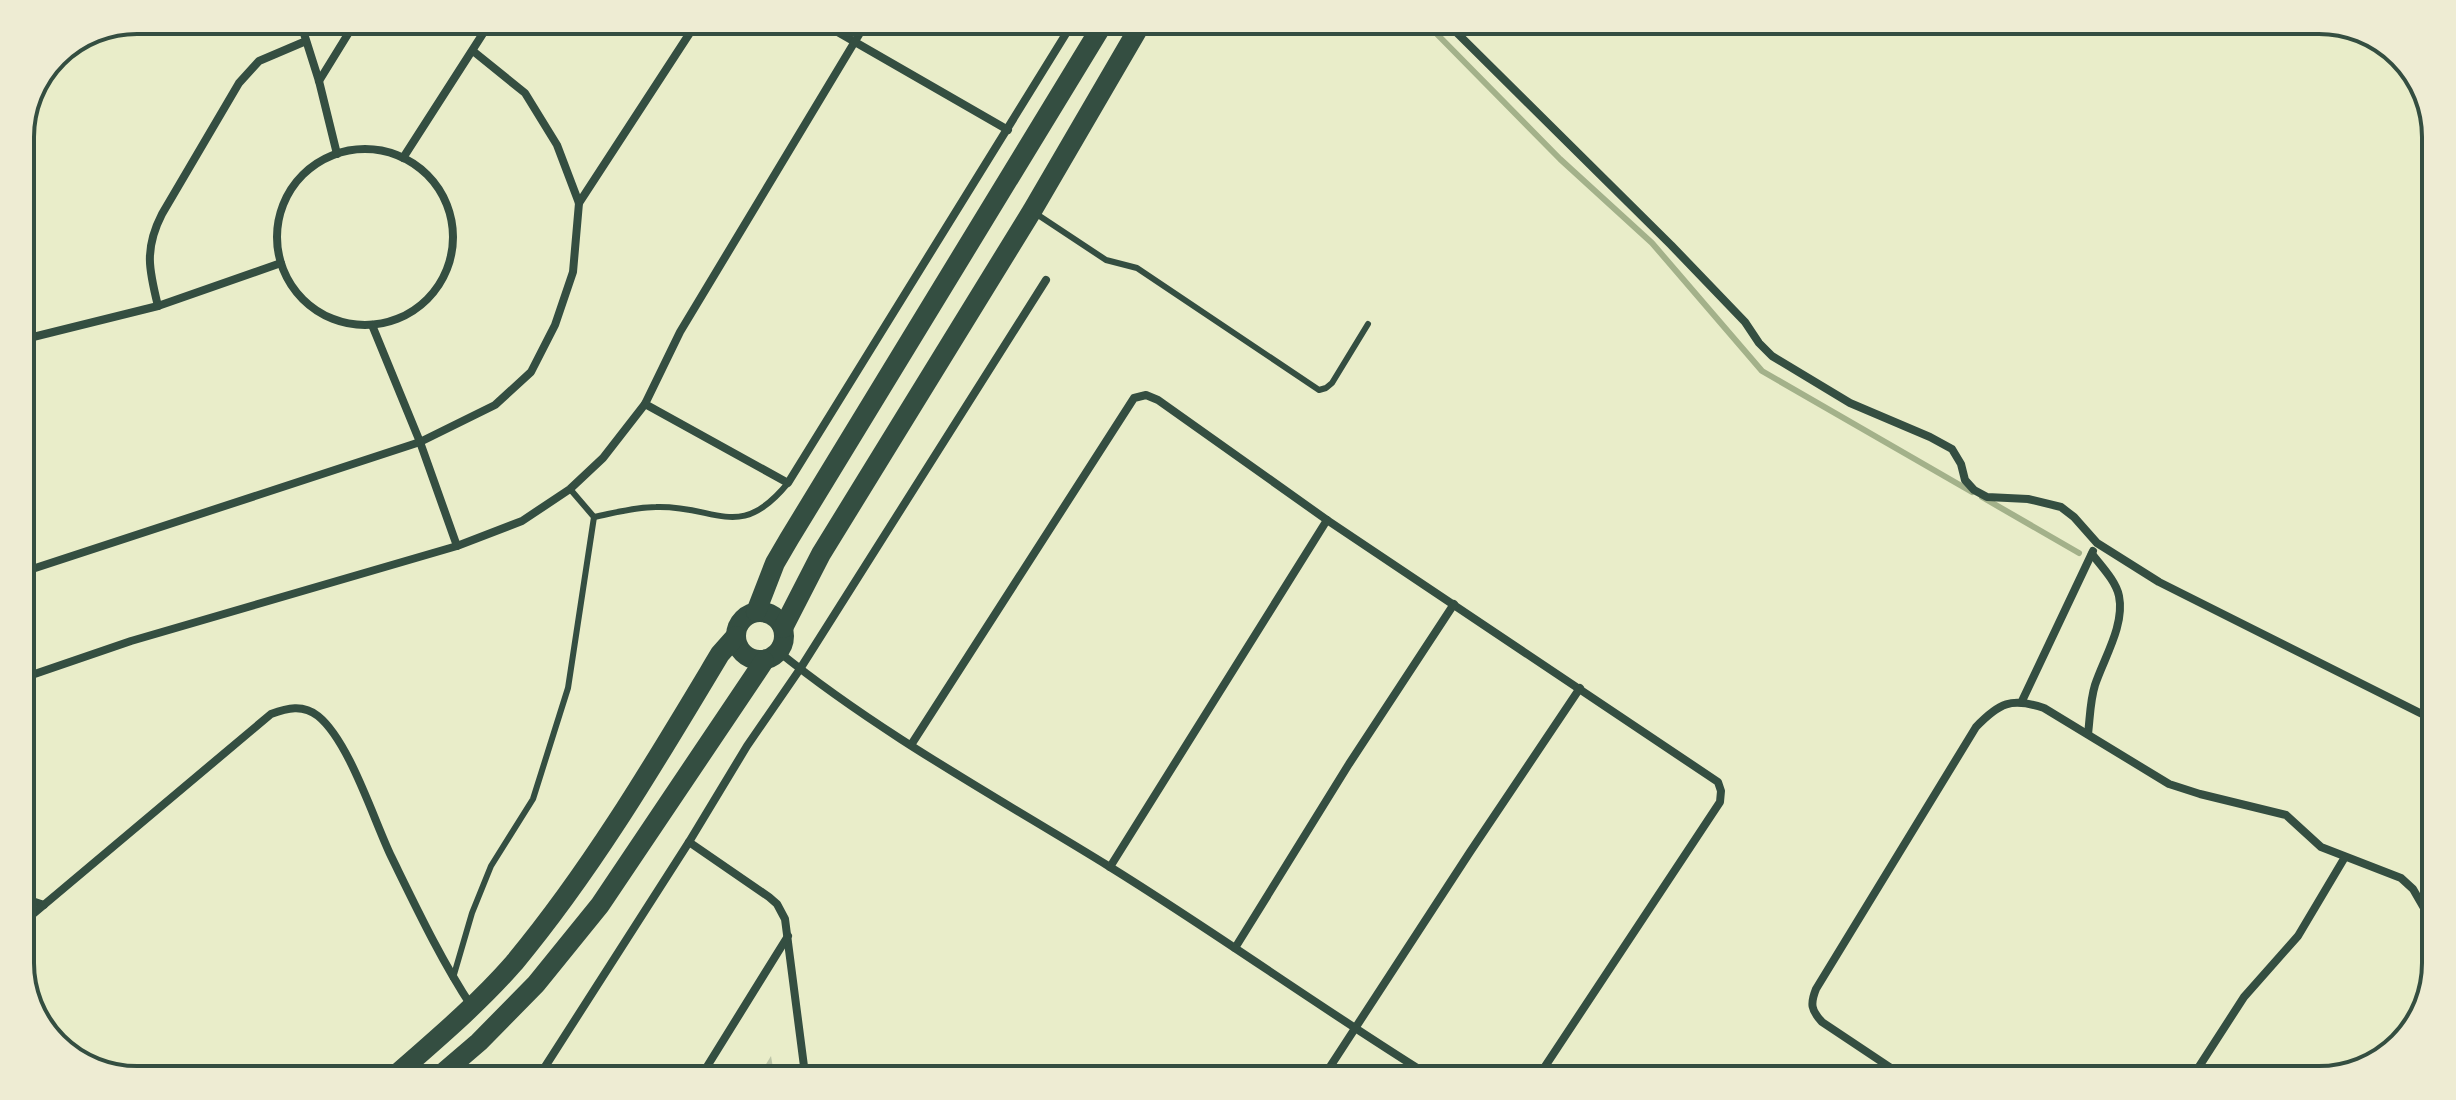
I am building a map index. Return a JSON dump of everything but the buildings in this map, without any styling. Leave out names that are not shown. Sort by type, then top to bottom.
[{"type":"highway","points":[[406,1066],[472,1008],[542,927],[640,784],[720,654],[736,636],[741,621],[756,612],[775,563],[789,539],[1097,34]]},
{"type":"highway","points":[[783,628],[821,554],[1032,211],[1135,34]]},
{"type":"highway","points":[[451,1066],[536,984],[600,905],[785,637],[783,628],[772,615],[756,612]]},
{"type":"highway","points":[[736,636],[741,652],[756,661],[771,656]]},
{"type":"street","points":[[304,34],[337,154]]},
{"type":"street","points":[[319,81],[348,34]]},
{"type":"street","points":[[403,158],[483,34]]},
{"type":"street","points":[[579,203],[689,34]]},
{"type":"street","points":[[840,34],[1008,130]]},
{"type":"street","points":[[34,674],[131,641],[457,546],[522,521],[570,489],[603,458],[645,404],[680,332],[859,34]]},
{"type":"street","points":[[645,404],[788,483],[1066,34]]},
{"type":"street","points":[[1458,34],[1671,245],[1745,322],[1772,356],[1850,403],[1952,449],[1961,464],[1965,480],[1974,490],[1987,497],[2028,499],[2061,507],[2097,543],[2159,582],[2422,714]]},
{"type":"street","points":[[158,306],[148,269],[151,235],[162,214],[239,83],[259,61],[306,41]]},
{"type":"street","points":[[34,568],[420,442],[495,405],[531,372],[555,325],[573,272],[579,203],[557,145],[525,93],[473,51]]},
{"type":"street","points":[[375,150],[403,158],[427,175],[445,199],[453,228],[451,258],[439,286],[426,301],[401,318],[372,325],[340,322],[311,307],[290,283],[281,263],[277,232],[285,202],[295,184],[310,169],[337,154],[375,150]]},
{"type":"street","points":[[34,337],[158,306],[281,263]]},
{"type":"street","points":[[545,1066],[1046,280]]},
{"type":"street","points":[[372,325],[420,442],[457,546]]},
{"type":"street","points":[[911,745],[1134,398],[1146,395],[1158,400],[1327,520],[1718,782],[1720,802],[1545,1066]]},
{"type":"street","points":[[1110,867],[1327,520]]},
{"type":"street","points":[[2022,701],[2097,543]]},
{"type":"street","points":[[2088,734],[2092,698],[2117,624],[2119,609],[2119,595],[2114,584],[2092,554]]},
{"type":"street","points":[[1235,948],[1349,764],[1454,604]]},
{"type":"street","points":[[771,656],[800,669],[911,745],[1110,867],[1414,1066]]},
{"type":"street","points":[[1331,1066],[1580,688]]},
{"type":"street","points":[[1888,1066],[1822,1022],[1813,1012],[1811,1002],[1816,989],[1976,727],[1990,712],[2005,704],[2022,701],[2044,708],[2169,784],[2286,815],[2321,847],[2401,878],[2413,889],[2422,905]]},
{"type":"street","points":[[34,913],[271,714],[289,708],[303,709],[317,715],[339,740],[392,856],[453,978],[472,1008]]},
{"type":"street","points":[[689,842],[777,904],[785,919],[804,1066]]},
{"type":"street","points":[[2199,1066],[2244,997],[2298,936],[2345,857]]},
{"type":"street","points":[[34,902],[44,905]]},
{"type":"street","points":[[707,1066],[788,936]]},
{"type":"lane","points":[[1032,211],[1106,260],[1137,268],[1319,390],[1332,383],[1368,324]]},
{"type":"lane","points":[[594,517],[658,506],[742,518],[771,504],[788,483]]},
{"type":"lane","points":[[453,978],[472,913],[491,866],[533,799],[568,688],[594,517],[570,489]]},
{"type":"waterway","points":[[1437,34],[1560,159],[1652,243],[1762,371],[1972,492]]},
{"type":"waterway","points":[[1982,497],[2079,553]]}]
